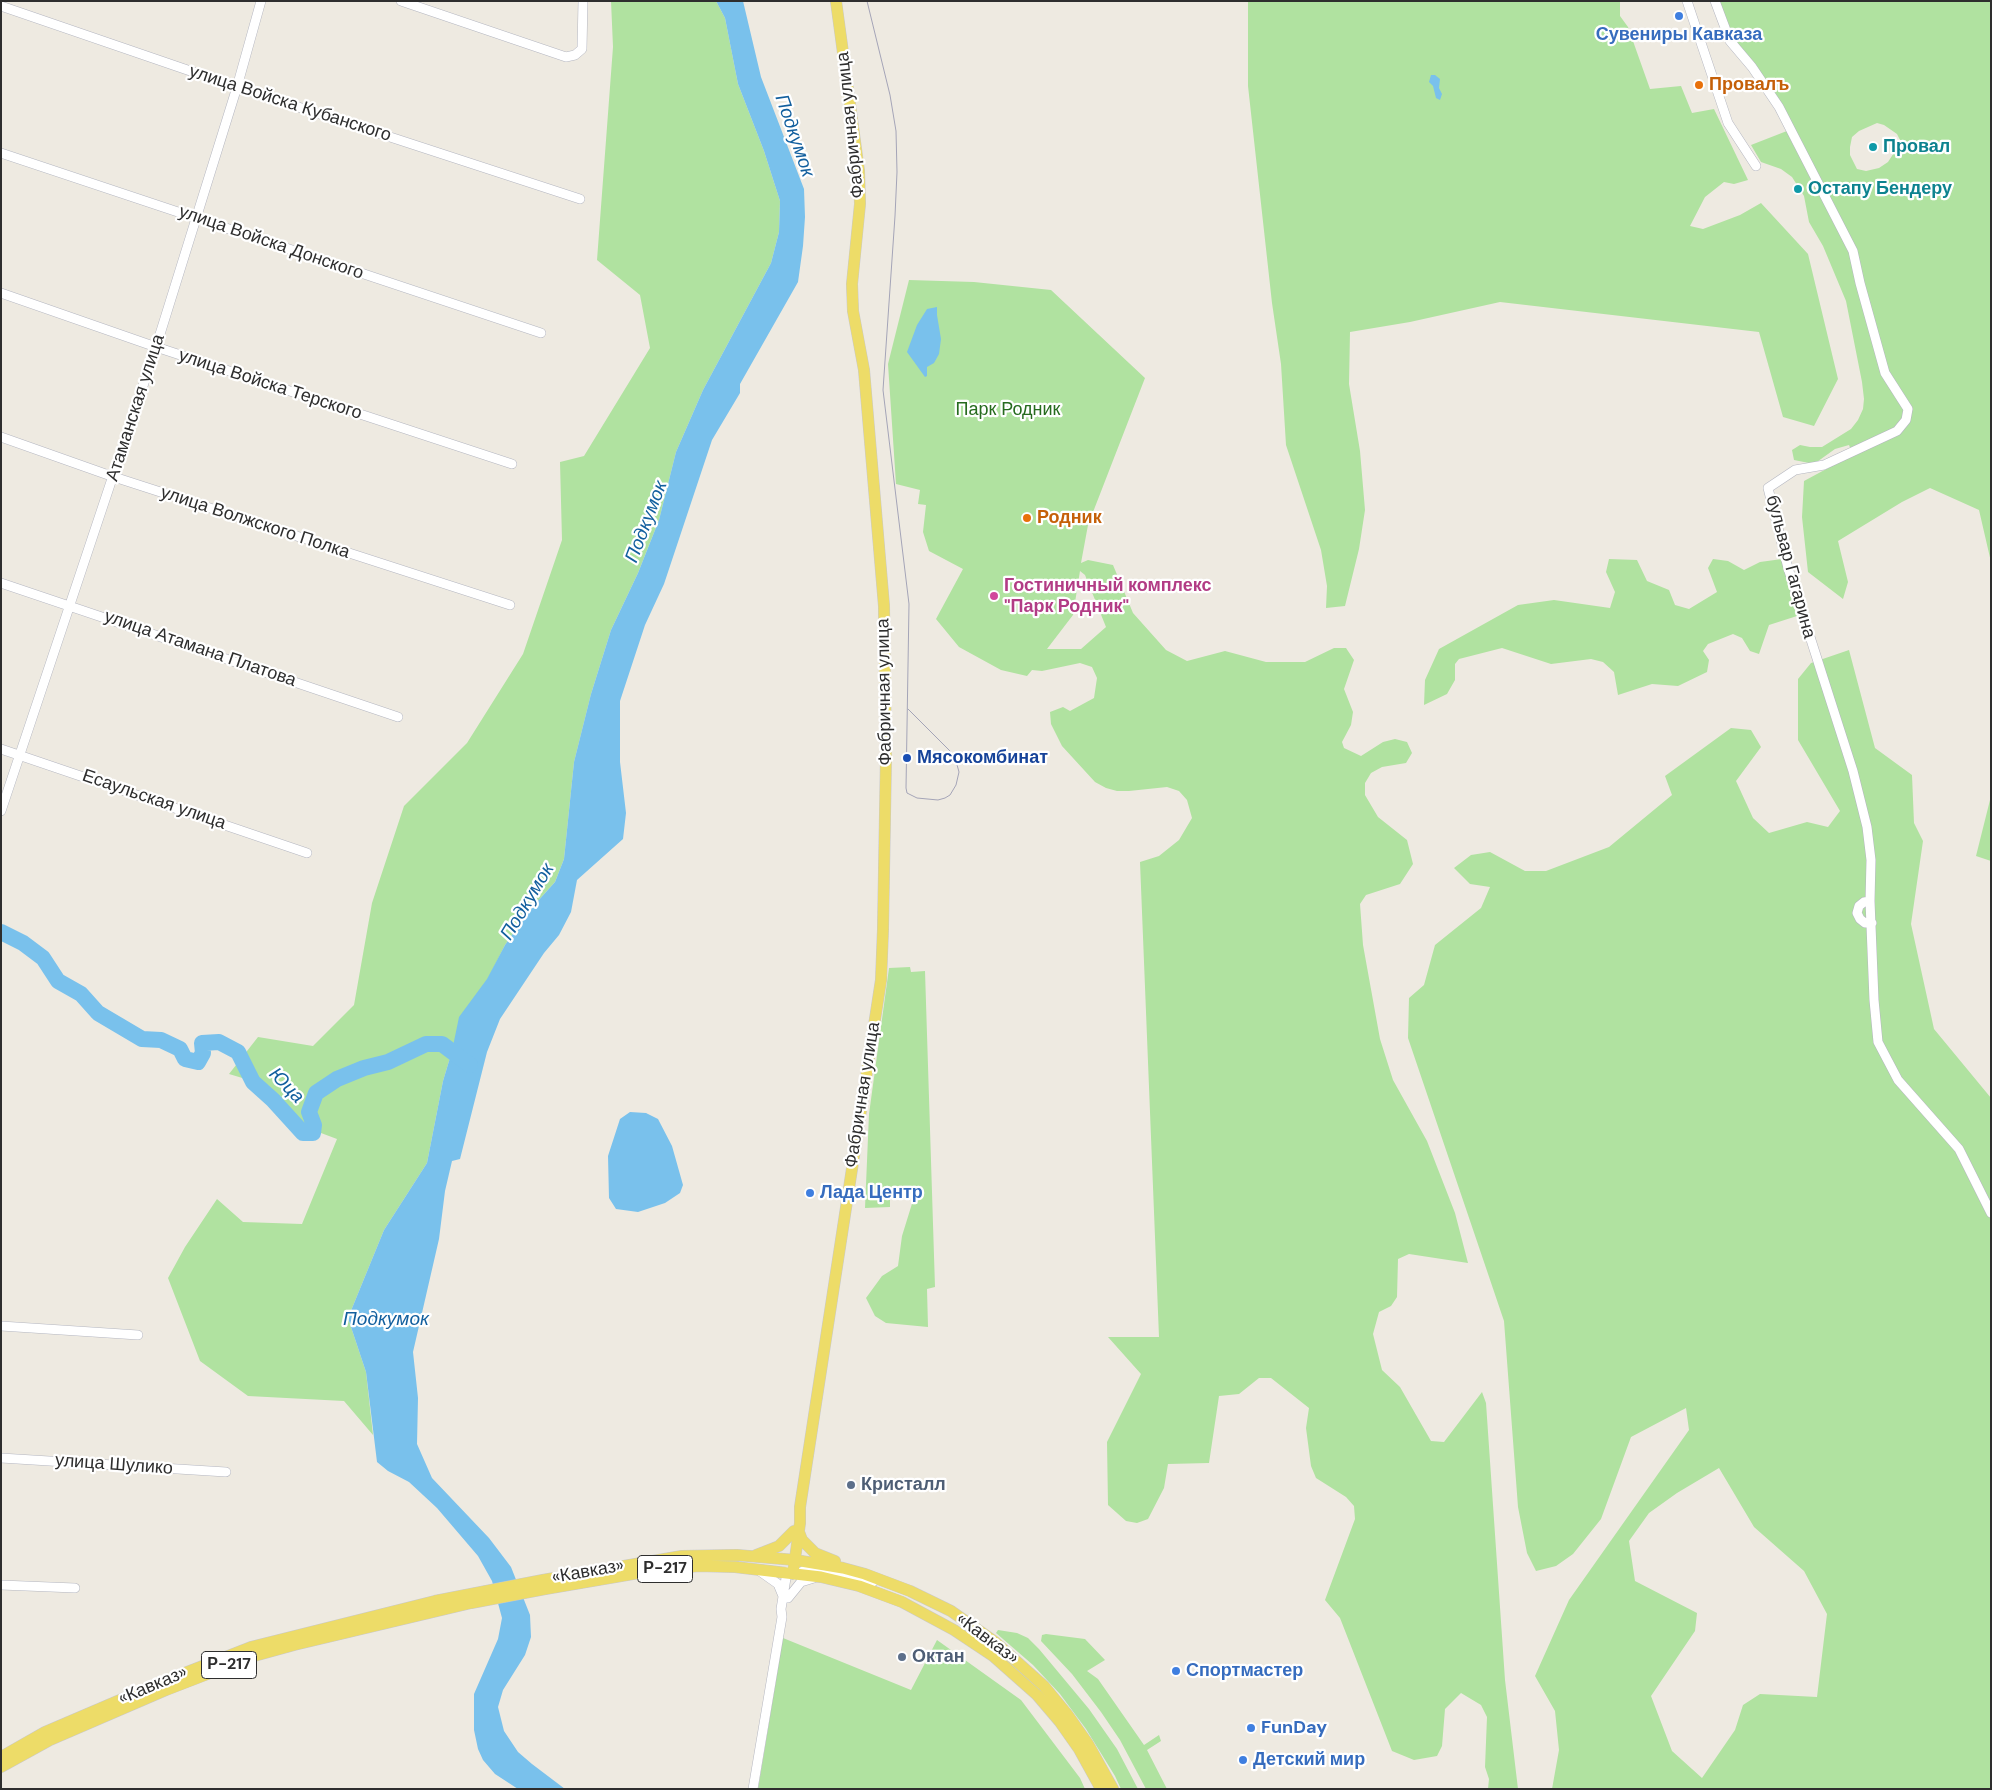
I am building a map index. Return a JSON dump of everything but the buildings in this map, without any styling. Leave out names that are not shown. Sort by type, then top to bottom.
[{"type":"main road","name":"Фабричная улица","points":[[791,1576],[791,1556],[881,980],[886,793],[884,606],[864,370],[853,311],[852,284],[860,204],[859,171],[836,1]]},
{"type":"main road","points":[[753,1556],[780,1546],[796,1531],[815,1553],[825,1558],[904,1583],[931,1597],[939,1605]]},
{"type":"main road","name":"«Кавказ»","points":[[1,1757],[45,1732],[169,1679],[251,1647],[390,1612],[544,1585],[682,1556],[710,1554],[791,1556],[865,1574],[910,1591],[939,1605],[995,1642],[1044,1686],[1067,1714],[1088,1744],[1113,1789]]},
{"type":"main road","points":[[656,1570],[664,1566],[695,1561],[779,1564],[791,1556]]},
{"type":"main road","name":"«Кавказ»","points":[[544,1585],[699,1566],[751,1568],[791,1576],[821,1577],[859,1586],[902,1602],[954,1630],[992,1656],[1037,1695],[1060,1722],[1079,1749],[1102,1789]]},
{"type":"main road","name":"«Кавказ»","points":[[1,1767],[50,1740],[166,1690],[254,1656],[471,1599]]},
{"type":"street","name":"Атаманская улица","points":[[1,811],[114,478],[237,88],[261,1]]},
{"type":"street","points":[[401,1],[566,57],[575,56],[582,49],[583,1]]},
{"type":"street","points":[[1687,1],[1728,122],[1756,166]]},
{"type":"street","name":"бульвар Гагарина","points":[[1715,1],[1730,41],[1752,67],[1779,107],[1853,252],[1885,373],[1908,409],[1906,420],[1897,431],[1824,465],[1795,470],[1768,488],[1788,568],[1853,771],[1867,827],[1871,860],[1870,901],[1874,1000],[1878,1042],[1898,1080],[1959,1149],[1991,1213]]},
{"type":"street","name":"улица Войска Кубанского","points":[[1,6],[237,88],[580,199]]},
{"type":"street","name":"улица Войска Донского","points":[[1,153],[541,334]]},
{"type":"street","name":"улица Войска Терского","points":[[1,293],[156,347],[512,464]]},
{"type":"street","name":"улица Волжского Полка","points":[[1,437],[114,478],[510,606]]},
{"type":"street","name":"улица Атамана Платова","points":[[1,583],[398,716]]},
{"type":"street","name":"Есаульская улица","points":[[1,749],[14,754],[21,754],[307,853]]},
{"type":"street","points":[[1870,901],[1864,902],[1859,906],[1857,913],[1865,923],[1872,923]]},
{"type":"street","points":[[1,1326],[138,1334]]},
{"type":"street","name":"улица Шулико","points":[[1,1458],[226,1472]]},
{"type":"street","points":[[751,1568],[770,1577],[778,1584],[786,1598]]},
{"type":"street","points":[[753,1789],[782,1617],[791,1576],[809,1568],[832,1572],[876,1583],[928,1604],[939,1605]]},
{"type":"street","points":[[786,1598],[801,1582],[821,1577]]},
{"type":"street","points":[[1,1585],[75,1588]]},
{"type":"green space","points":[[611,1],[716,1],[725,18],[738,84],[764,151],[780,201],[779,232],[771,263],[703,390],[676,452],[659,520],[638,573],[611,630],[591,694],[574,762],[564,859],[555,882],[528,912],[505,945],[452,1051],[443,1081],[427,1163],[384,1230],[348,1318],[366,1372],[373,1435],[344,1401],[248,1396],[200,1361],[168,1278],[185,1247],[217,1199],[243,1222],[302,1224],[337,1139],[305,1127],[292,1116],[269,1086],[229,1074],[258,1037],[313,1046],[354,1005],[372,903],[404,806],[467,743],[523,654],[562,540],[560,462],[584,456],[650,348],[640,295],[597,260],[613,47]]},
{"type":"green space","points":[[1248,1],[1620,1],[1620,16],[1628,27],[1650,89],[1681,86],[1692,113],[1714,109],[1748,180],[1734,184],[1724,182],[1705,197],[1690,226],[1703,229],[1740,215],[1761,203],[1808,254],[1838,379],[1814,426],[1783,417],[1759,332],[1500,302],[1410,322],[1350,332],[1349,384],[1360,451],[1365,510],[1359,549],[1345,606],[1326,608],[1327,586],[1321,550],[1286,445],[1281,364],[1272,303],[1248,86]]},
{"type":"green space","points":[[1716,1],[1991,1],[1991,562],[1979,510],[1930,488],[1902,502],[1838,541],[1848,582],[1843,599],[1808,572],[1802,517],[1804,481],[1843,460],[1851,450],[1849,445],[1835,449],[1814,464],[1794,460],[1792,450],[1800,445],[1822,447],[1851,429],[1863,409],[1862,382],[1846,301],[1823,246],[1809,222],[1804,196],[1792,177],[1781,169],[1761,162],[1751,145],[1792,129],[1735,41]],"holes":[[[1877,123],[1884,125],[1897,134],[1901,142],[1888,162],[1879,168],[1866,171],[1857,169],[1850,155],[1852,137],[1859,131]]]},
{"type":"green space","name":"Парк Родник","points":[[909,280],[974,282],[1051,290],[1145,378],[1088,525],[1081,563],[1088,560],[1113,565],[1133,613],[1166,650],[1187,661],[1225,651],[1266,662],[1305,662],[1334,648],[1346,648],[1354,660],[1344,689],[1353,712],[1351,725],[1342,742],[1344,748],[1361,756],[1383,742],[1395,739],[1407,742],[1412,753],[1406,763],[1382,767],[1371,773],[1365,783],[1365,795],[1378,817],[1407,840],[1413,864],[1400,884],[1366,895],[1360,904],[1363,945],[1380,1039],[1393,1080],[1427,1141],[1455,1213],[1468,1263],[1409,1254],[1398,1259],[1397,1297],[1391,1306],[1379,1312],[1373,1334],[1382,1370],[1400,1387],[1431,1441],[1444,1442],[1482,1392],[1486,1403],[1505,1680],[1518,1789],[1488,1789],[1489,1779],[1485,1767],[1487,1717],[1481,1705],[1461,1693],[1445,1709],[1442,1746],[1437,1756],[1414,1760],[1392,1751],[1340,1618],[1325,1600],[1355,1519],[1354,1506],[1346,1497],[1316,1478],[1311,1466],[1306,1428],[1309,1408],[1271,1378],[1259,1378],[1239,1394],[1219,1396],[1209,1463],[1168,1464],[1164,1488],[1148,1519],[1137,1523],[1126,1521],[1108,1505],[1107,1442],[1141,1374],[1108,1337],[1159,1337],[1140,862],[1159,856],[1179,840],[1192,818],[1187,800],[1179,791],[1167,787],[1129,791],[1117,791],[1106,788],[1095,782],[1062,746],[1051,724],[1050,712],[1063,707],[1070,711],[1094,698],[1097,678],[1092,667],[1080,663],[1042,671],[1032,670],[1027,676],[1001,670],[959,647],[936,619],[963,569],[929,551],[923,532],[926,505],[918,504],[920,490],[896,484],[888,364]],"holes":[[[1080,571],[1085,575],[1106,627],[1081,649],[1047,649],[1073,615]]]},
{"type":"green space","points":[[1609,559],[1637,560],[1647,581],[1669,590],[1675,605],[1689,609],[1717,592],[1708,568],[1713,559],[1728,561],[1744,570],[1760,562],[1782,559],[1797,616],[1769,625],[1759,654],[1750,651],[1742,638],[1733,634],[1708,644],[1703,651],[1709,660],[1707,672],[1678,686],[1652,684],[1618,695],[1614,672],[1603,662],[1591,659],[1551,664],[1502,648],[1459,659],[1455,664],[1455,680],[1447,694],[1424,705],[1425,680],[1439,649],[1518,605],[1554,600],[1610,608],[1615,592],[1606,572]]},
{"type":"green space","points":[[1849,650],[1875,748],[1912,775],[1914,823],[1923,841],[1911,924],[1934,1029],[1991,1098],[1991,1789],[1552,1789],[1559,1750],[1555,1711],[1535,1676],[1569,1600],[1689,1430],[1686,1408],[1631,1437],[1601,1519],[1573,1554],[1556,1566],[1536,1571],[1527,1553],[1518,1507],[1504,1321],[1408,1038],[1409,998],[1424,985],[1435,945],[1481,908],[1490,887],[1470,884],[1454,868],[1471,855],[1490,852],[1525,871],[1546,871],[1609,847],[1672,795],[1665,776],[1731,728],[1751,730],[1761,747],[1736,781],[1753,818],[1769,833],[1807,822],[1828,827],[1840,811],[1798,740],[1798,679],[1811,663]],"holes":[[[1719,1468],[1754,1527],[1804,1571],[1827,1614],[1817,1697],[1760,1694],[1743,1705],[1735,1730],[1702,1778],[1672,1751],[1651,1696],[1695,1631],[1697,1613],[1635,1581],[1629,1541],[1649,1513],[1677,1493]]]},
{"type":"green space","points":[[1991,796],[1991,861],[1976,856]]},
{"type":"green space","points":[[910,967],[911,972],[925,971],[935,1287],[927,1289],[928,1327],[886,1323],[875,1316],[866,1298],[882,1276],[898,1266],[902,1236],[915,1194],[890,1194],[890,1207],[865,1208],[869,1114],[889,968]]},
{"type":"green space","points":[[998,1630],[1017,1633],[1028,1638],[1039,1649],[1089,1709],[1117,1749],[1138,1789],[1121,1789],[1086,1729],[1060,1694],[1033,1665],[996,1633]]},
{"type":"green space","points":[[1042,1635],[1085,1639],[1105,1660],[1087,1671],[1098,1679],[1144,1745],[1159,1735],[1161,1741],[1147,1750],[1167,1789],[1146,1789],[1120,1740],[1101,1712],[1072,1674],[1041,1641]]},
{"type":"green space","points":[[783,1638],[911,1690],[937,1640],[1021,1700],[1080,1778],[1085,1789],[758,1789]]},
{"type":"water","name":"Подкумок","points":[[716,1],[743,1],[761,77],[804,189],[805,217],[798,282],[740,384],[740,393],[712,440],[664,584],[645,625],[620,701],[620,762],[626,813],[623,839],[577,880],[571,912],[559,935],[544,953],[500,1019],[487,1052],[460,1159],[452,1161],[445,1191],[439,1239],[413,1352],[418,1398],[417,1444],[432,1478],[489,1538],[511,1567],[530,1615],[531,1637],[525,1655],[503,1690],[498,1707],[504,1731],[518,1752],[565,1789],[518,1789],[495,1774],[483,1760],[478,1749],[474,1730],[474,1694],[498,1639],[502,1618],[492,1581],[478,1556],[437,1508],[409,1482],[388,1471],[377,1462],[366,1372],[348,1318],[384,1230],[427,1163],[443,1081],[459,1017],[487,979],[505,945],[528,912],[555,882],[564,859],[574,762],[591,694],[611,630],[638,573],[659,520],[676,452],[703,390],[771,263],[779,232],[780,201],[764,151],[738,84],[725,18]]},
{"type":"water","points":[[1431,75],[1435,75],[1440,79],[1439,88],[1442,94],[1440,100],[1436,98],[1433,86],[1429,82]]},
{"type":"water","points":[[937,307],[941,339],[939,354],[934,363],[927,367],[927,376],[925,377],[907,352],[917,325],[927,309]]},
{"type":"water","points":[[630,1112],[646,1113],[658,1119],[672,1146],[683,1185],[680,1193],[665,1203],[638,1212],[616,1209],[609,1198],[608,1156],[620,1119]]},
{"type":"waterway","name":"Юца","points":[[1,932],[23,943],[43,958],[58,981],[81,994],[98,1013],[142,1039],[161,1040],[180,1049],[185,1059],[198,1062],[203,1053],[202,1043],[219,1042],[238,1052],[253,1082],[273,1100],[303,1133],[313,1133],[314,1125],[309,1112],[316,1093],[337,1079],[364,1068],[388,1062],[426,1044],[442,1044],[470,1065]]},
{"type":"tram line","points":[[867,1],[890,95],[896,131],[895,216],[883,390],[909,604],[906,788],[907,793],[917,798],[938,800],[945,798],[950,795],[956,785],[959,772],[956,761],[950,751],[908,709]]},
{"type":"place","name":"Сувениры Кавказа","points":[[1679,16]]},
{"type":"place","name":"Провалъ","points":[[1699,85]]},
{"type":"place","name":"Провал","points":[[1873,147]]},
{"type":"place","name":"Остапу Бендеру","points":[[1798,189]]},
{"type":"place","name":"Родник","points":[[1027,518]]},
{"type":"place","name":"Гостиничный комплекс \"Парк Родник\"","points":[[994,596]]},
{"type":"place","name":"Мясокомбинат","points":[[907,758]]},
{"type":"place","name":"Лада Центр","points":[[810,1193]]},
{"type":"place","name":"Кристалл","points":[[851,1485]]},
{"type":"place","name":"Октан","points":[[902,1657]]},
{"type":"place","name":"Спортмастер","points":[[1176,1671]]},
{"type":"place","name":"FunDay","points":[[1251,1728]]},
{"type":"place","name":"Детский мир","points":[[1243,1760]]}]
